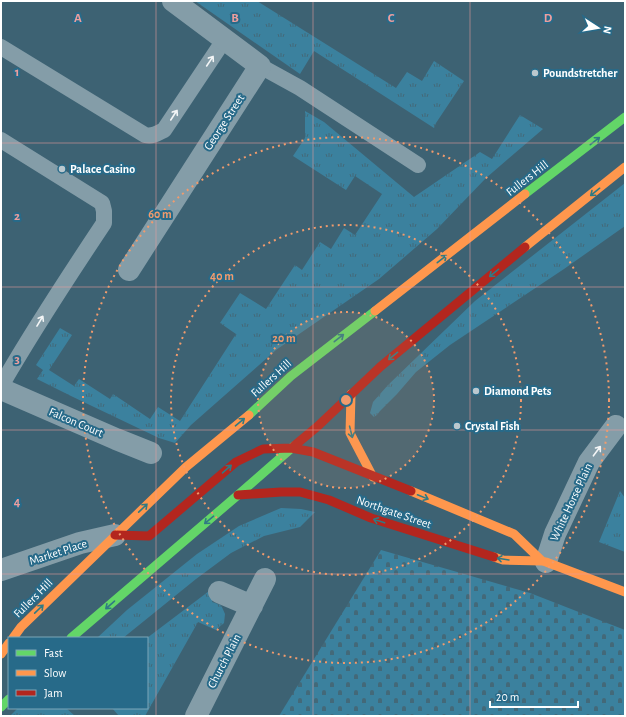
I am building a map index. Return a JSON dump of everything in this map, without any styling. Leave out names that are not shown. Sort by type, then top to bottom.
[{"type":"main road","name":"Fullers Hill","points":[[14,637],[20,627],[186,467],[253,411],[290,376],[625,117]]},
{"type":"main road","points":[[72,637],[318,426],[392,357],[625,167]]},
{"type":"main road","points":[[351,394],[350,433],[373,477]]},
{"type":"main road","name":"Northgate Street","points":[[115,535],[149,536],[236,462],[263,449],[291,448],[313,452],[514,534],[544,562]]},
{"type":"main road","name":"Northgate Street","points":[[238,495],[300,492],[328,500],[371,518],[503,560],[544,562],[625,592]]},
{"type":"main road","points":[[1,654],[8,644]]},
{"type":"street","points":[[173,1],[260,66]]},
{"type":"street","name":"George Street","points":[[129,270],[260,66]]},
{"type":"street","name":"Falcon Court","points":[[1,388],[151,453]]},
{"type":"street","name":"White Horse Plain","points":[[544,562],[554,534],[589,462],[622,428]]},
{"type":"street","name":"Market Place","points":[[1,570],[80,543],[115,535]]},
{"type":"street","name":"Church Plain","points":[[196,716],[265,579]]},
{"type":"street","points":[[219,592],[252,606]]},
{"type":"lane","points":[[1,47],[145,135],[149,136],[164,130],[224,40]]},
{"type":"lane","points":[[260,66],[300,88],[418,165]]},
{"type":"lane","points":[[1,140],[102,203],[104,223],[47,309],[19,354],[1,388]]},
{"type":"green space","points":[[195,1],[257,1],[396,88],[407,72],[422,81],[434,61],[464,81],[434,128],[314,51],[300,74]]},
{"type":"green space","points":[[305,111],[324,122],[414,197],[480,152],[492,159],[520,115],[543,129],[486,178],[437,229],[379,279],[276,350],[191,425],[175,443],[159,438],[37,379],[43,370],[36,365],[60,328],[72,335],[49,370],[74,386],[79,379],[110,399],[113,394],[150,419],[158,407],[180,421],[236,334],[220,323],[240,293],[266,309],[295,265],[302,270],[320,242],[331,249],[344,228],[355,235],[382,194],[355,176],[346,190],[293,156],[305,138]]},
{"type":"green space","points":[[625,183],[625,226],[564,269],[450,345],[416,372],[377,415],[374,417],[370,413],[373,402],[388,385],[475,301]]},
{"type":"green space","points":[[620,491],[625,498],[625,552],[599,542]]},
{"type":"green space","points":[[281,508],[301,509],[315,512],[300,527],[264,536],[231,553],[196,579],[124,637],[98,637],[127,610],[197,554],[239,526]]},
{"type":"green space","points":[[381,550],[530,593],[625,630],[625,716],[279,716]]},
{"type":"green space","points":[[221,582],[212,602],[221,605],[225,614],[224,623],[216,630],[198,622],[145,716],[119,716],[113,709],[148,709],[148,637]]},
{"type":"green space","points":[[17,709],[67,709],[75,716],[10,716]]},
{"type":"traffic: fast","points":[[525,194],[625,117]]},
{"type":"traffic: fast","points":[[249,415],[291,376],[375,311]]},
{"type":"traffic: fast","points":[[72,637],[294,446]]},
{"type":"traffic: fast","points":[[1,707],[8,700]]},
{"type":"traffic: slow","points":[[525,247],[625,167]]},
{"type":"traffic: slow","points":[[375,311],[525,194]]},
{"type":"traffic: slow","points":[[351,394],[350,433],[373,477]]},
{"type":"traffic: slow","points":[[14,637],[21,627],[186,467],[249,415]]},
{"type":"traffic: slow","points":[[411,491],[514,534],[542,561]]},
{"type":"traffic: slow","points":[[494,557],[503,560],[546,562],[625,592]]},
{"type":"traffic: slow","points":[[1,654],[8,644]]},
{"type":"traffic: jam","points":[[294,446],[318,426],[380,367],[525,247]]},
{"type":"traffic: jam","points":[[115,535],[149,536],[236,462],[263,449],[291,448],[313,452],[411,491]]},
{"type":"traffic: jam","points":[[238,495],[300,492],[329,500],[371,518],[494,557]]},
{"type":"place","name":"Poundstretcher","points":[[535,73]]},
{"type":"place","name":"Palace Casino","points":[[62,169]]},
{"type":"place","name":"Diamond Pets","points":[[476,391]]},
{"type":"place","name":"Crystal Fish","points":[[457,426]]}]
